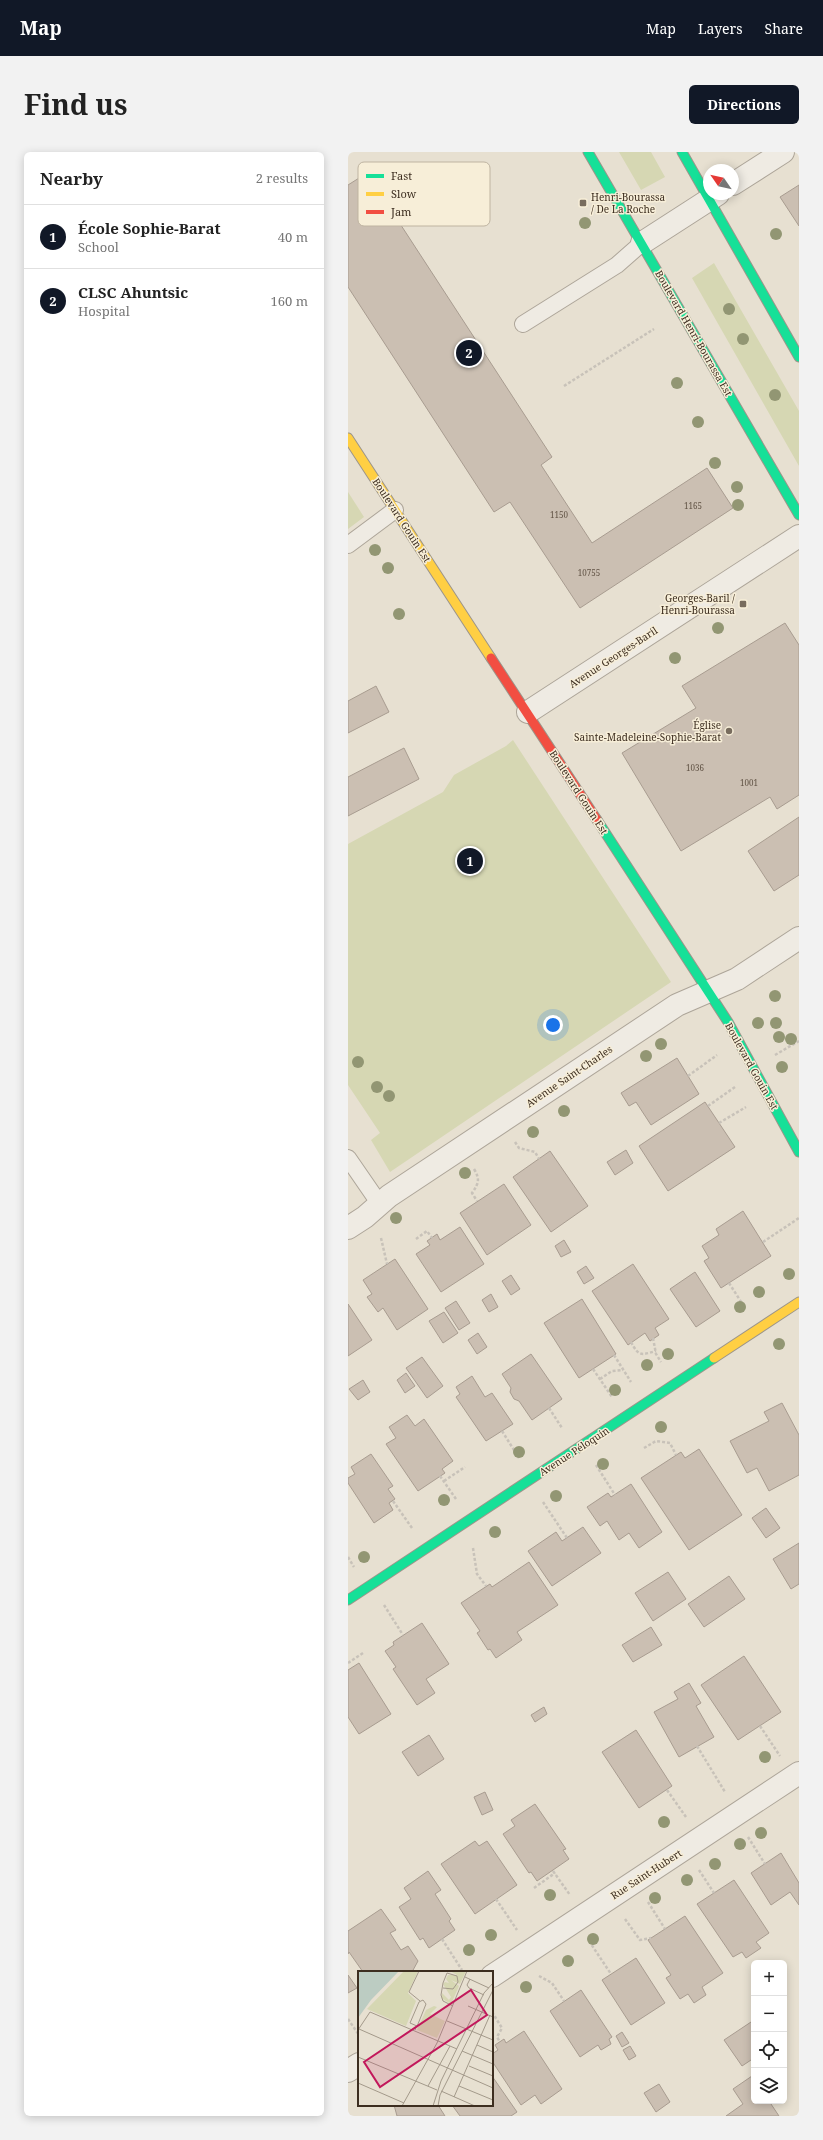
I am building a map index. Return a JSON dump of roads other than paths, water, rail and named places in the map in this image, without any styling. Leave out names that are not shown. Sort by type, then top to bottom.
[{"type":"street","name":"Boulevard Henri-Bourassa Est","points":[[588,152],[642,242],[799,515]]},
{"type":"street","points":[[682,152],[703,182]]},
{"type":"street","points":[[739,180],[783,152]]},
{"type":"street","points":[[642,242],[709,200]]},
{"type":"street","points":[[716,200],[799,357]]},
{"type":"street","name":"Boulevard Gouin Est","points":[[348,438],[528,712],[707,992],[728,1022],[799,1152]]},
{"type":"street","name":"Avenue Georges-Baril","points":[[528,712],[799,536]]},
{"type":"street","name":"Avenue Saint-Charles","points":[[348,1228],[364,1217],[379,1203],[677,1005],[737,979],[799,938]]},
{"type":"street","name":"Avenue Péloquin","points":[[348,1600],[799,1302]]},
{"type":"street","name":"Rue Saint-Hubert","points":[[493,1975],[799,1773]]},
{"type":"street","points":[[348,2071],[358,2065]]},
{"type":"lane","points":[[523,324],[617,264],[642,242]]},
{"type":"lane","points":[[348,545],[395,510]]},
{"type":"lane","points":[[348,1158],[379,1203]]},
{"type":"place","name":"Henri-Bourassa / De La Roche","points":[[583,203]]},
{"type":"place","name":"CLSC Ahuntsic","points":[[469,353]]},
{"type":"place","name":"Georges-Baril / Henri-Bourassa","points":[[743,604]]},
{"type":"place","name":"Église Sainte-Madeleine-Sophie-Barat","points":[[729,731]]},
{"type":"place","name":"École Sophie-Barat","points":[[470,861]]}]
